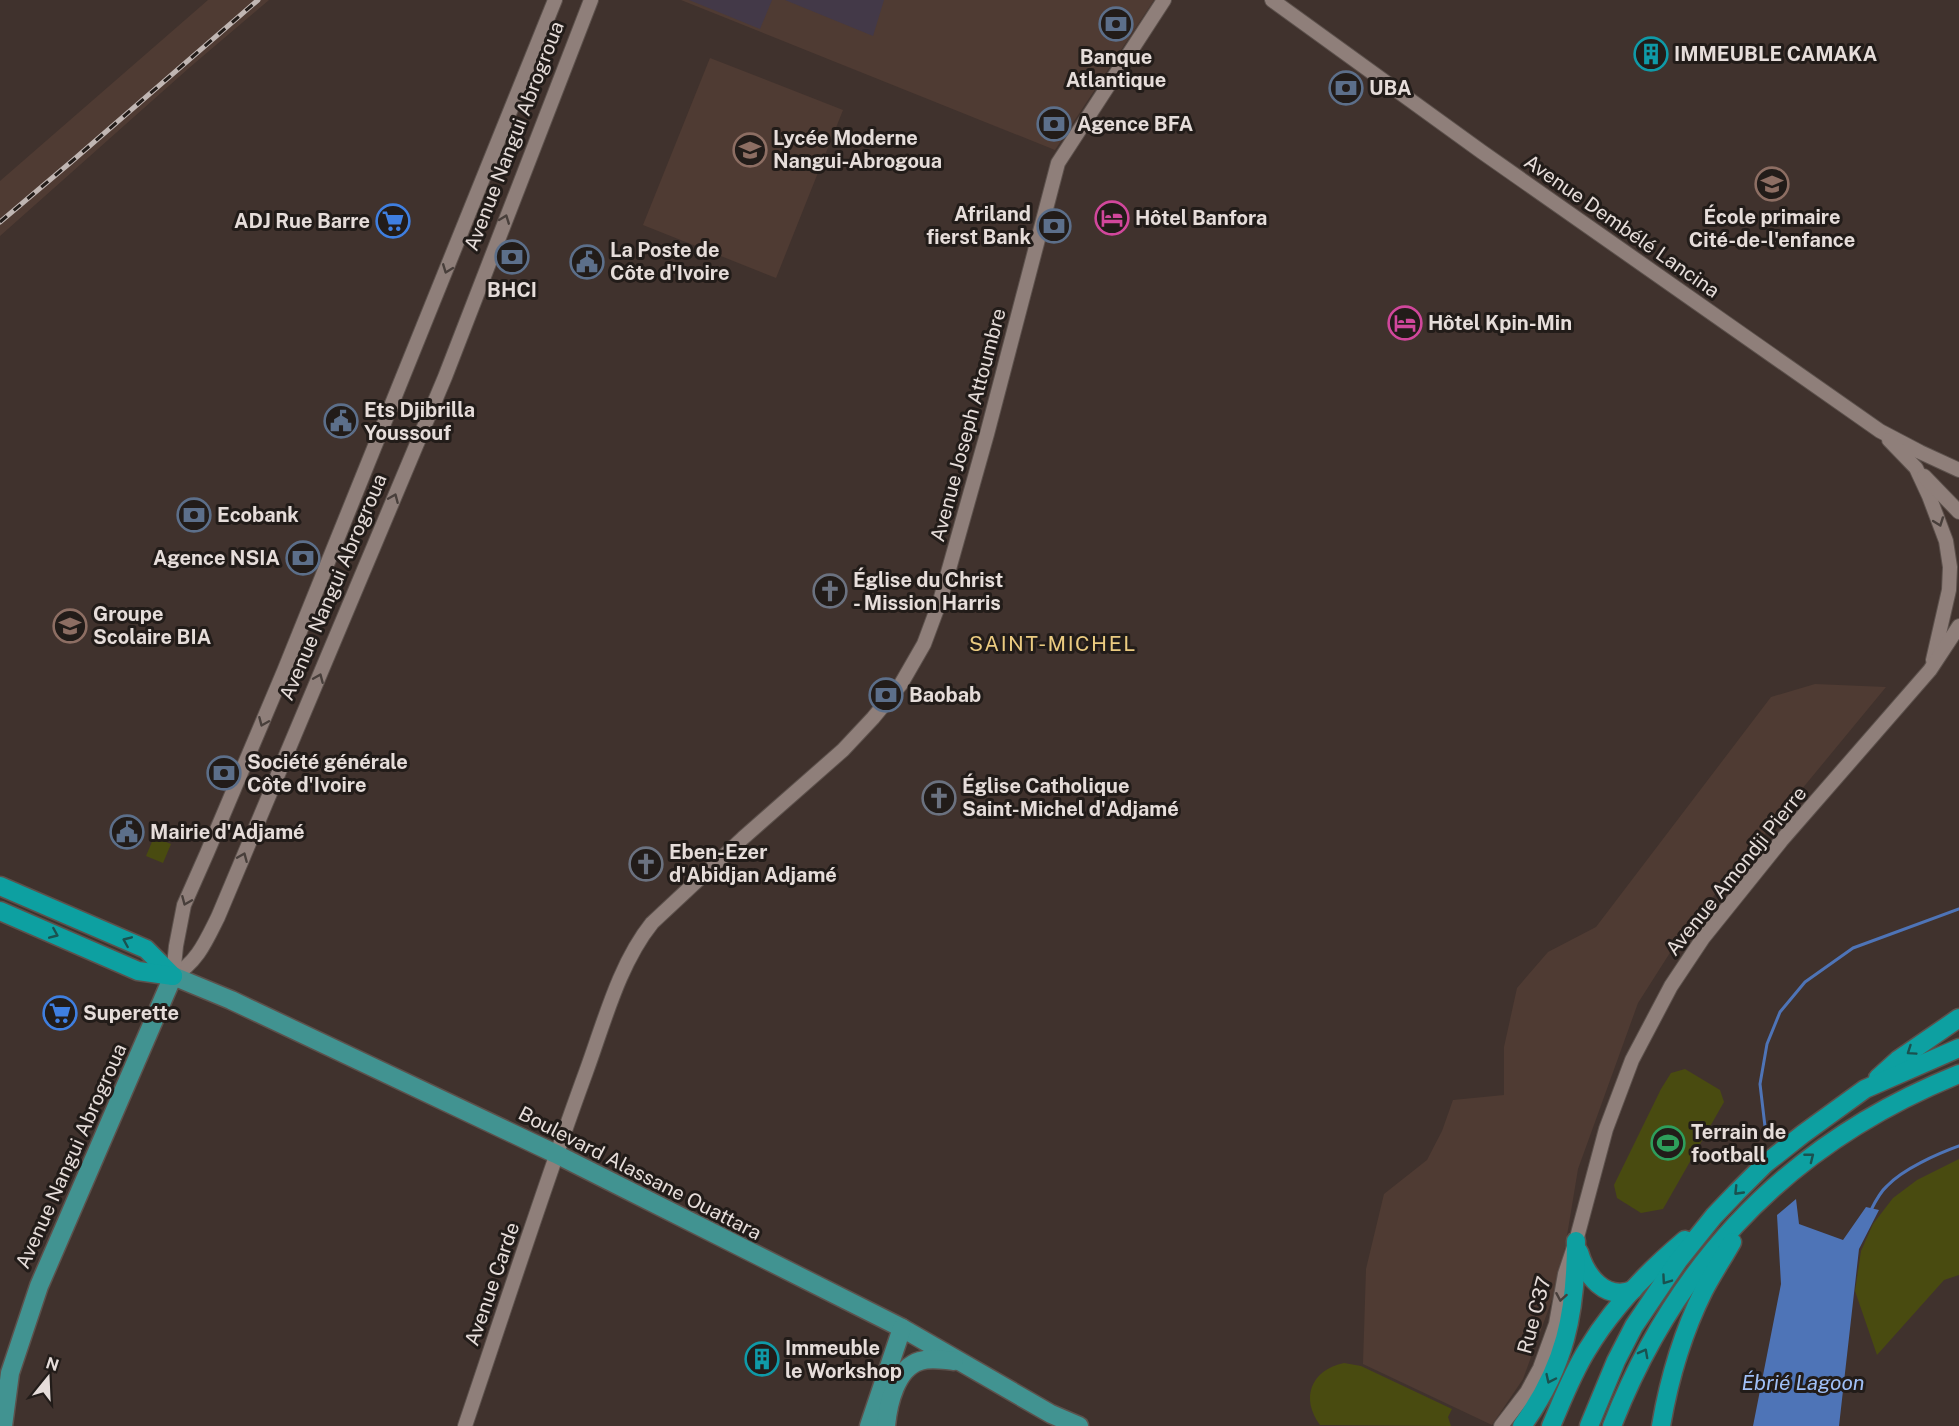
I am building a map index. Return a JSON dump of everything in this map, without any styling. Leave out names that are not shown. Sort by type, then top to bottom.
[{"type":"highway","points":[[0,886],[146,949],[173,976]]},
{"type":"highway","points":[[0,911],[138,971],[173,976]]},
{"type":"highway","points":[[1551,1426],[1586,1352],[1610,1316],[1669,1254],[1714,1216],[1765,1164],[1810,1128],[1865,1089],[1898,1060],[1959,1018]]},
{"type":"highway","points":[[1865,1089],[1959,1048]]},
{"type":"highway","points":[[1614,1426],[1636,1370],[1673,1305],[1709,1256],[1750,1210],[1784,1178],[1846,1131],[1876,1113],[1959,1074]]},
{"type":"highway","points":[[1661,1426],[1685,1334],[1704,1290],[1750,1210]]},
{"type":"highway","points":[[1589,1426],[1616,1361],[1634,1326],[1678,1261],[1714,1216]]},
{"type":"highway","points":[[1576,1241],[1587,1269],[1602,1288],[1623,1294],[1633,1290]]},
{"type":"highway","points":[[1522,1426],[1549,1382],[1563,1348],[1574,1304],[1576,1241]]},
{"type":"main road","name":"Boulevard Alassane Ouattara","points":[[173,976],[231,1000],[556,1154],[902,1328],[1051,1413],[1079,1426]]},
{"type":"main road","name":"Avenue Nangui Abrogroua","points":[[3,1426],[10,1373],[39,1286],[173,976]]},
{"type":"main road","points":[[869,1426],[902,1328]]},
{"type":"main road","points":[[886,1426],[889,1406],[900,1377],[911,1365],[933,1359],[963,1362]]},
{"type":"main road","points":[[1051,1413],[1070,1426]]},
{"type":"street","name":"Avenue Nangui Abrogroua","points":[[173,976],[184,905],[284,672],[555,0]]},
{"type":"street","name":"Avenue Nangui Abrogroua","points":[[173,976],[198,956],[218,917],[445,377],[591,0]]},
{"type":"street","name":"Avenue Joseph Attoumbre","points":[[556,1154],[623,970],[641,936],[742,838],[843,750],[901,684],[924,644],[940,601],[984,446],[1058,163],[1164,0]]},
{"type":"street","name":"Avenue Dembélé Lancina","points":[[1272,0],[1482,152],[1880,431],[1959,470]]},
{"type":"street","points":[[1880,431],[1959,512]]},
{"type":"street","points":[[1916,468],[1940,521],[1950,567],[1950,590],[1930,670]]},
{"type":"street","name":"Avenue Amondji Pierre","points":[[1576,1241],[1606,1129],[1618,1094],[1637,1051],[1684,967],[1704,938],[1781,841],[1930,670],[1959,626]]},
{"type":"street","name":"Avenue Carde","points":[[465,1426],[556,1154]]},
{"type":"street","name":"Rue C37","points":[[1501,1426],[1527,1392],[1540,1368],[1556,1324],[1565,1274],[1576,1241]]},
{"type":"shaded area","points":[[208,0],[269,0],[0,236],[0,181]]},
{"type":"shaded area","points":[[681,0],[1154,0],[1055,150]]},
{"type":"shaded area","points":[[689,0],[772,0],[760,29]]},
{"type":"shaded area","points":[[785,0],[884,0],[873,36]]},
{"type":"shaded area","name":"Lycée Moderne Nangui-Abrogoua","points":[[710,58],[843,110],[776,278],[643,225]]},
{"type":"shaded area","points":[[1815,684],[1886,687],[1680,937],[1638,1003],[1578,1169],[1560,1278],[1523,1379],[1492,1425],[1363,1364],[1366,1269],[1384,1194],[1427,1160],[1442,1131],[1453,1100],[1504,1095],[1504,1047],[1517,988],[1548,952],[1596,927],[1771,697]]},
{"type":"shaded area","points":[[154,837],[171,844],[163,863],[146,856]]},
{"type":"shaded area","name":"Terrain de football","points":[[1685,1069],[1720,1090],[1724,1102],[1663,1209],[1641,1213],[1617,1198],[1614,1185],[1661,1089],[1671,1073]]},
{"type":"shaded area","points":[[1959,1159],[1959,1275],[1944,1280],[1877,1355],[1855,1291],[1861,1251],[1873,1224],[1893,1198],[1917,1180]]},
{"type":"shaded area","points":[[1344,1363],[1361,1366],[1452,1409],[1448,1417],[1451,1426],[1320,1425],[1311,1405],[1312,1386],[1324,1372]]},
{"type":"water","name":"Ébrié Lagoon","points":[[1796,1199],[1799,1224],[1843,1240],[1866,1207],[1879,1210],[1859,1249],[1839,1426],[1753,1426],[1781,1284],[1777,1215]]},
{"type":"waterway","points":[[1766,1135],[1760,1084],[1767,1044],[1780,1012],[1805,982],[1853,948],[1959,909]]},
{"type":"waterway","points":[[1871,1210],[1882,1191],[1902,1174],[1959,1146]]},
{"type":"railway","points":[[0,222],[258,0]]},
{"type":"place","name":"Banque Atlantique","points":[[1116,24]]},
{"type":"place","name":"IMMEUBLE CAMAKA","points":[[1651,54]]},
{"type":"place","name":"UBA","points":[[1346,88]]},
{"type":"place","name":"Agence BFA","points":[[1054,124]]},
{"type":"place","name":"Lycée Moderne Nangui-Abrogoua","points":[[750,150]]},
{"type":"place","name":"École primaire Cité-de-l'enfance","points":[[1772,184]]},
{"type":"place","name":"Hôtel Banfora","points":[[1112,218]]},
{"type":"place","name":"ADJ Rue Barre","points":[[393,221]]},
{"type":"place","name":"Afriland fierst Bank","points":[[1054,226]]},
{"type":"place","name":"BHCI","points":[[512,257]]},
{"type":"place","name":"La Poste de Côte d'Ivoire","points":[[587,262]]},
{"type":"place","name":"Hôtel Kpin-Min","points":[[1405,323]]},
{"type":"place","name":"Ets Djibrilla Youssouf","points":[[341,421]]},
{"type":"place","name":"Ecobank","points":[[194,515]]},
{"type":"place","name":"Agence NSIA","points":[[303,558]]},
{"type":"place","name":"Église du Christ - Mission Harris","points":[[830,591]]},
{"type":"place","name":"Groupe Scolaire BIA","points":[[70,626]]},
{"type":"place","name":"Baobab","points":[[886,695]]},
{"type":"place","name":"Société générale Côte d'Ivoire","points":[[224,773]]},
{"type":"place","name":"Église Catholique Saint-Michel d'Adjamé","points":[[939,798]]},
{"type":"place","name":"Mairie d'Adjamé","points":[[127,832]]},
{"type":"place","name":"Eben-Ezer d'Abidjan Adjamé","points":[[646,864]]},
{"type":"place","name":"Superette","points":[[60,1013]]},
{"type":"place","name":"Terrain de football","points":[[1668,1143]]},
{"type":"place","name":"Immeuble le Workshop","points":[[762,1359]]},
{"type":"district","name":"SAINT-MICHEL","points":[[1053,643]]}]
